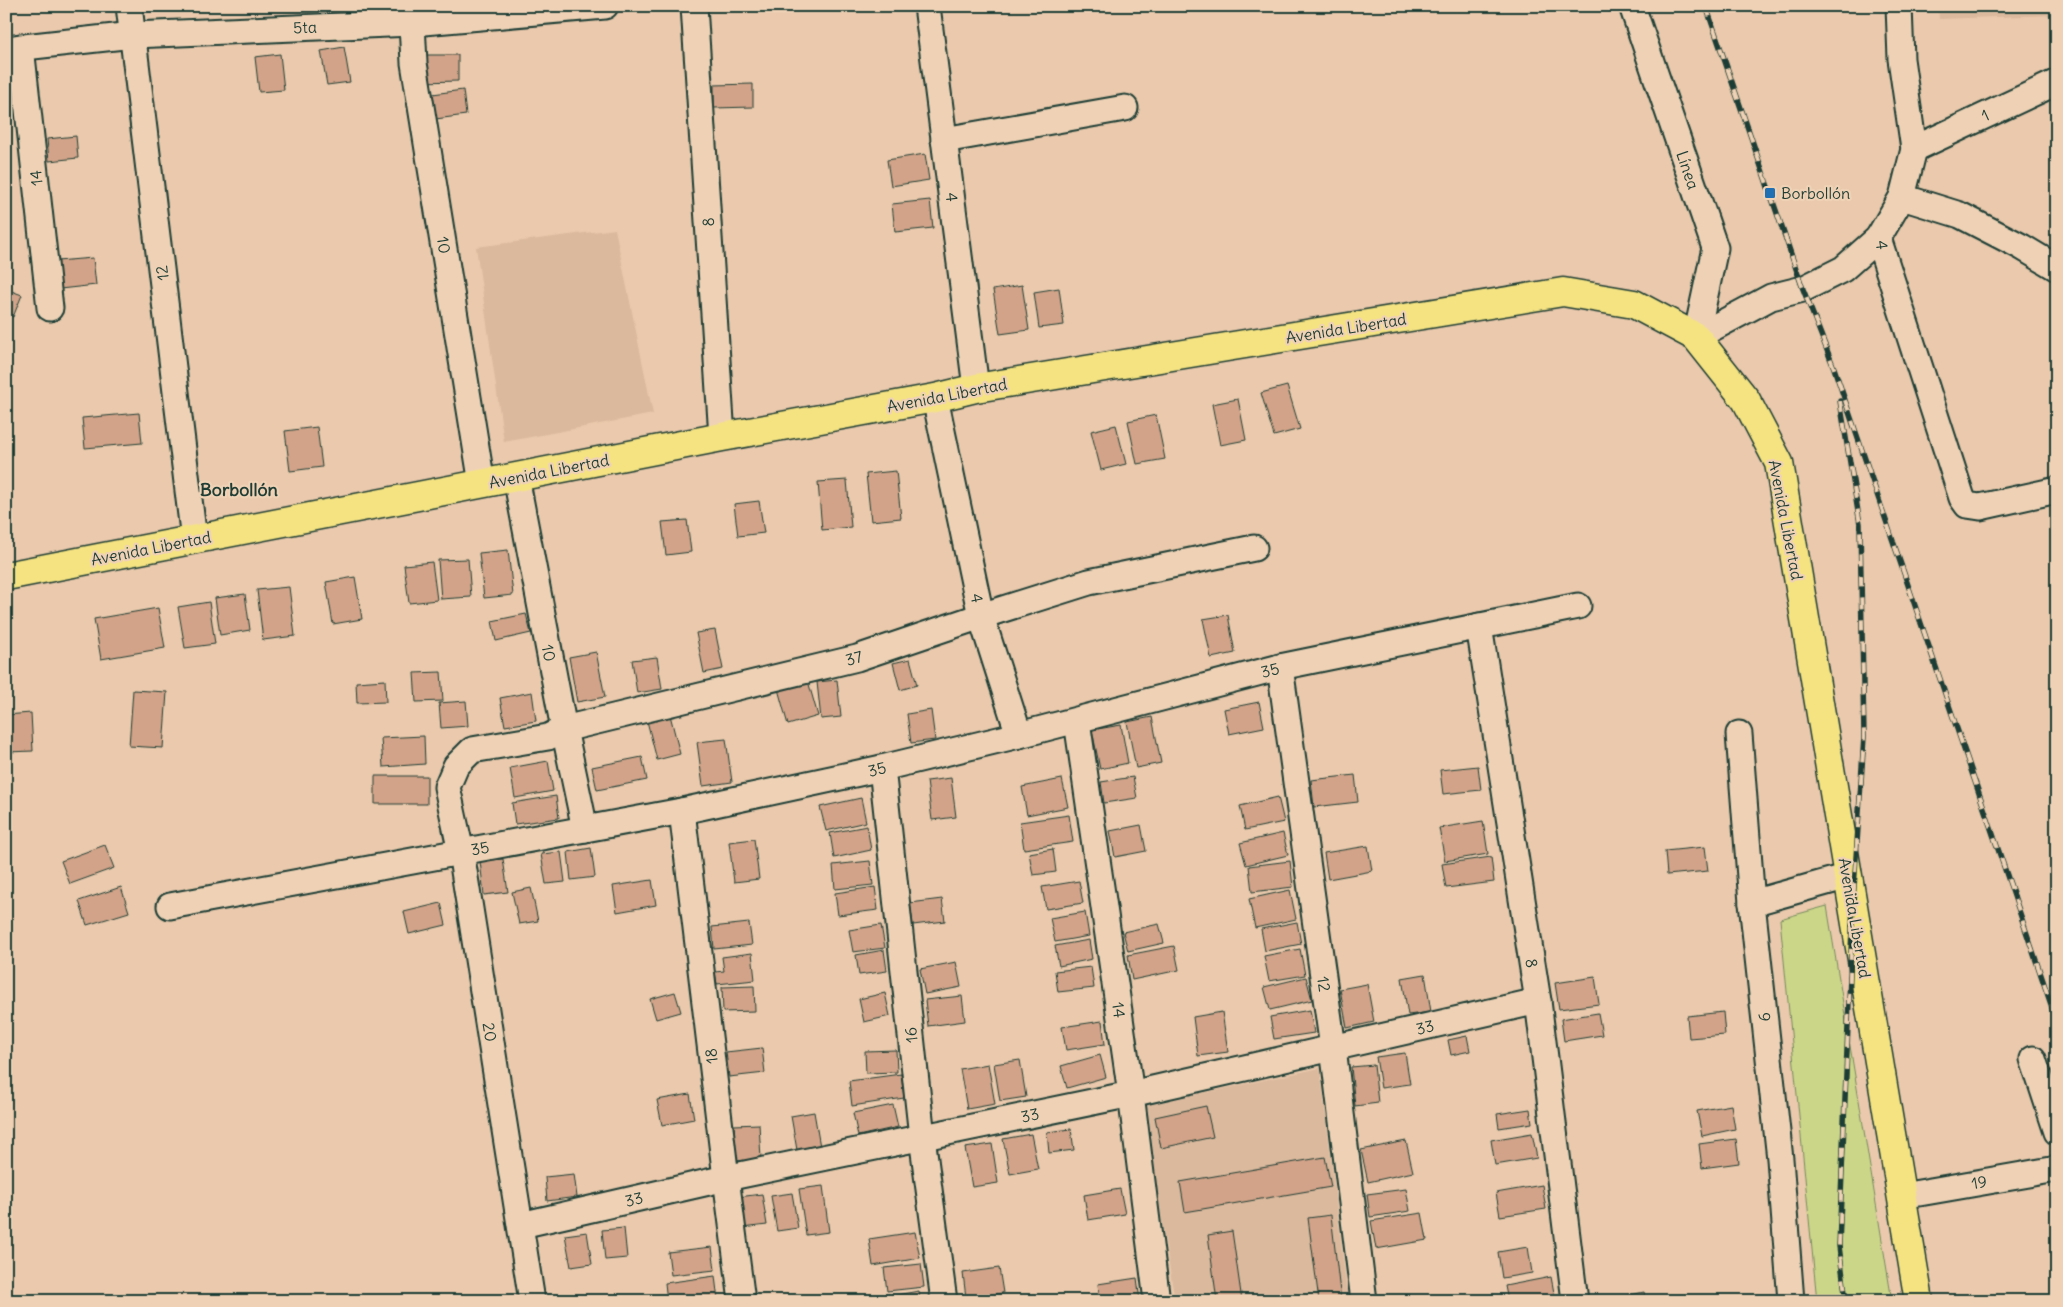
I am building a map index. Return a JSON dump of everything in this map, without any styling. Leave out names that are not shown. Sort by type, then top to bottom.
[{"type":"main road","name":"Avenida Libertad","points":[[6,576],[722,437],[935,398],[976,388],[1563,292],[1634,304],[1696,338],[1746,400],[1779,463],[1919,1301]]},
{"type":"street","name":"12","points":[[129,6],[194,540]]},
{"type":"street","name":"5ta","points":[[14,48],[133,34],[413,15],[605,6]]},
{"type":"street","name":"8","points":[[694,6],[722,437]]},
{"type":"street","name":"4","points":[[927,6],[976,388]]},
{"type":"street","name":"Línea","points":[[1632,6],[1715,248],[1696,338]]},
{"type":"street","name":"4","points":[[1899,6],[1901,59],[1914,149],[1902,197],[1878,238],[1955,481],[1962,498],[1967,504],[1974,507],[2057,490]]},
{"type":"street","name":"10","points":[[413,15],[416,73],[482,484]]},
{"type":"street","name":"14","points":[[14,48],[50,308]]},
{"type":"street","name":"1","points":[[1914,149],[2057,82]]},
{"type":"street","points":[[944,140],[1126,108]]},
{"type":"street","points":[[1902,197],[1960,216],[2022,247],[2057,268]]},
{"type":"street","points":[[1696,338],[1770,297],[1803,289],[1842,269],[1878,238]]},
{"type":"street","name":"4","points":[[935,398],[981,616],[1019,735]]},
{"type":"street","name":"10","points":[[516,477],[585,829]]},
{"type":"street","name":"37","points":[[456,766],[472,750],[548,737],[564,729],[857,658],[1089,582],[1254,548]]},
{"type":"street","name":"35","points":[[170,906],[682,811],[882,768],[1077,721],[1280,667],[1578,606]]},
{"type":"street","name":"8","points":[[1478,626],[1538,1001],[1575,1301]]},
{"type":"street","name":"12","points":[[1280,667],[1333,1048],[1364,1301]]},
{"type":"street","name":"14","points":[[1077,721],[1130,1094],[1156,1301]]},
{"type":"street","name":"6","points":[[1739,734],[1752,903],[1780,1159],[1791,1301]]},
{"type":"street","name":"20","points":[[456,766],[447,787],[461,852],[532,1301]]},
{"type":"street","name":"16","points":[[882,768],[922,1137],[944,1301]]},
{"type":"street","name":"18","points":[[682,811],[742,1301]]},
{"type":"street","points":[[1752,903],[1848,876]]},
{"type":"street","name":"33","points":[[521,1225],[726,1178],[1130,1094],[1538,1001]]},
{"type":"street","points":[[2033,1059],[2057,1132]]},
{"type":"street","name":"19","points":[[1902,1196],[2057,1169]]},
{"type":"shaded area","points":[[1938,6],[2056,6],[2057,15],[1939,19]]},
{"type":"shaded area","points":[[615,229],[653,414],[504,442],[476,247]]},
{"type":"shaded area","points":[[1320,1068],[1348,1301],[1175,1301],[1143,1106]]},
{"type":"green space","points":[[1827,906],[1892,1301],[1817,1301],[1780,919]]},
{"type":"building","points":[[344,47],[350,82],[327,85],[321,51]]},
{"type":"building","points":[[280,54],[284,90],[259,92],[255,57]]},
{"type":"building","points":[[421,55],[458,55],[458,81],[421,82]]},
{"type":"building","points":[[753,84],[753,107],[714,108],[714,85]]},
{"type":"building","points":[[463,90],[466,115],[428,120],[425,95]]},
{"type":"building","points":[[76,136],[78,158],[49,161],[47,139]]},
{"type":"building","points":[[925,154],[929,180],[891,186],[887,160]]},
{"type":"building","points":[[930,200],[933,228],[895,232],[892,204]]},
{"type":"building","points":[[93,258],[96,285],[60,289],[57,261]]},
{"type":"building","points":[[1022,285],[1029,330],[1000,334],[993,290]]},
{"type":"building","points":[[1059,288],[1064,325],[1039,328],[1034,292]]},
{"type":"building","points":[[6,289],[22,295],[13,317],[6,314]]},
{"type":"building","points":[[1287,386],[1300,429],[1274,436],[1261,393]]},
{"type":"building","points":[[1238,399],[1246,440],[1220,445],[1212,404]]},
{"type":"building","points":[[139,413],[142,443],[85,448],[82,418]]},
{"type":"building","points":[[1156,415],[1165,459],[1137,464],[1128,421]]},
{"type":"building","points":[[1116,425],[1126,464],[1101,470],[1091,431]]},
{"type":"building","points":[[317,427],[322,467],[290,471],[285,431]]},
{"type":"building","points":[[896,471],[901,518],[871,521],[866,474]]},
{"type":"building","points":[[847,480],[851,527],[822,530],[818,482]]},
{"type":"building","points":[[759,501],[764,533],[738,536],[734,504]]},
{"type":"building","points":[[687,520],[691,552],[666,555],[662,522]]},
{"type":"building","points":[[508,550],[513,595],[484,598],[479,553]]},
{"type":"building","points":[[468,559],[471,597],[441,599],[438,560]]},
{"type":"building","points":[[432,562],[437,600],[409,603],[404,565]]},
{"type":"building","points":[[355,577],[362,619],[333,624],[326,582]]},
{"type":"building","points":[[289,587],[295,636],[263,640],[257,590]]},
{"type":"building","points":[[245,594],[250,630],[220,635],[215,598]]},
{"type":"building","points":[[209,602],[215,644],[185,648],[178,607]]},
{"type":"building","points":[[158,608],[165,648],[101,659],[94,619]]},
{"type":"building","points":[[526,614],[531,633],[496,641],[492,621]]},
{"type":"building","points":[[1228,615],[1235,653],[1211,658],[1203,619]]},
{"type":"building","points":[[715,630],[723,669],[704,673],[696,633]]},
{"type":"building","points":[[596,652],[605,697],[577,702],[569,657]]},
{"type":"building","points":[[657,657],[662,689],[637,693],[632,660]]},
{"type":"building","points":[[910,659],[917,685],[900,690],[893,663]]},
{"type":"building","points":[[441,672],[443,701],[416,702],[414,673]]},
{"type":"building","points":[[385,680],[386,702],[357,703],[356,682]]},
{"type":"building","points":[[837,680],[841,717],[821,719],[817,682]]},
{"type":"building","points":[[808,681],[818,716],[788,725],[778,689]]},
{"type":"building","points":[[133,690],[167,692],[163,748],[129,746]]},
{"type":"building","points":[[532,692],[536,721],[505,726],[500,698]]},
{"type":"building","points":[[466,701],[468,726],[441,728],[439,703]]},
{"type":"building","points":[[1259,702],[1264,727],[1229,734],[1224,709]]},
{"type":"building","points":[[931,710],[935,740],[911,743],[907,714]]},
{"type":"building","points":[[31,713],[33,751],[7,752],[6,715]]},
{"type":"building","points":[[670,715],[680,754],[657,760],[647,721]]},
{"type":"building","points":[[1152,717],[1161,763],[1136,768],[1127,722]]},
{"type":"building","points":[[1121,725],[1128,763],[1100,769],[1092,730]]},
{"type":"building","points":[[424,736],[425,764],[383,767],[381,738]]},
{"type":"building","points":[[726,739],[732,782],[703,786],[697,742]]},
{"type":"building","points":[[642,757],[647,780],[597,790],[592,767]]},
{"type":"building","points":[[548,761],[553,791],[515,798],[510,768]]},
{"type":"building","points":[[1478,766],[1481,790],[1443,794],[1440,770]]},
{"type":"building","points":[[1355,775],[1358,802],[1314,807],[1311,780]]},
{"type":"building","points":[[375,776],[427,776],[427,804],[375,804]]},
{"type":"building","points":[[1133,777],[1137,798],[1104,803],[1101,782]]},
{"type":"building","points":[[951,778],[956,817],[932,820],[927,781]]},
{"type":"building","points":[[1062,779],[1068,807],[1027,815],[1022,787]]},
{"type":"building","points":[[556,796],[559,818],[515,824],[512,803]]},
{"type":"building","points":[[1278,797],[1284,822],[1245,830],[1240,806]]},
{"type":"building","points":[[861,798],[866,822],[826,831],[820,807]]},
{"type":"building","points":[[1069,815],[1073,842],[1024,849],[1020,822]]},
{"type":"building","points":[[1483,821],[1488,854],[1445,861],[1439,828]]},
{"type":"building","points":[[1141,825],[1146,851],[1115,857],[1110,831]]},
{"type":"building","points":[[867,826],[871,850],[834,858],[830,833]]},
{"type":"building","points":[[1283,833],[1288,855],[1246,865],[1240,843]]},
{"type":"building","points":[[754,839],[759,879],[734,882],[729,842]]},
{"type":"building","points":[[105,845],[114,868],[70,884],[61,861]]},
{"type":"building","points":[[1368,846],[1372,871],[1328,879],[1324,853]]},
{"type":"building","points":[[1705,847],[1708,871],[1667,875],[1665,851]]},
{"type":"building","points":[[591,848],[595,877],[571,880],[568,852]]},
{"type":"building","points":[[1053,849],[1056,872],[1033,875],[1029,853]]},
{"type":"building","points":[[561,852],[565,882],[546,884],[541,854]]},
{"type":"building","points":[[1491,857],[1494,882],[1446,888],[1442,864]]},
{"type":"building","points":[[503,859],[508,892],[484,895],[480,861]]},
{"type":"building","points":[[870,861],[873,885],[835,889],[833,865]]},
{"type":"building","points":[[1290,861],[1293,887],[1252,892],[1249,866]]},
{"type":"building","points":[[652,880],[656,905],[617,912],[613,886]]},
{"type":"building","points":[[1079,881],[1083,903],[1046,909],[1042,887]]},
{"type":"building","points":[[121,887],[129,912],[87,925],[79,901]]},
{"type":"building","points":[[875,887],[878,910],[838,915],[835,893]]},
{"type":"building","points":[[531,888],[538,921],[519,924],[512,892]]},
{"type":"building","points":[[1290,890],[1296,919],[1255,928],[1249,899]]},
{"type":"building","points":[[942,899],[945,921],[913,925],[910,903]]},
{"type":"building","points":[[441,903],[446,925],[409,934],[404,912]]},
{"type":"building","points":[[1085,912],[1089,936],[1055,942],[1050,918]]},
{"type":"building","points":[[1297,922],[1301,944],[1265,951],[1261,929]]},
{"type":"building","points":[[749,923],[752,945],[714,949],[712,927]]},
{"type":"building","points":[[1159,924],[1164,943],[1128,951],[1123,932]]},
{"type":"building","points":[[881,925],[885,948],[853,952],[849,930]]},
{"type":"building","points":[[1089,940],[1092,959],[1059,966],[1055,946]]},
{"type":"building","points":[[1174,946],[1179,970],[1132,980],[1128,955]]},
{"type":"building","points":[[1300,949],[1305,975],[1269,981],[1264,956]]},
{"type":"building","points":[[884,950],[887,971],[859,975],[856,955]]},
{"type":"building","points":[[752,953],[755,980],[717,984],[715,972],[724,971],[722,957]]},
{"type":"building","points":[[956,962],[961,987],[925,994],[920,969]]},
{"type":"building","points":[[1091,967],[1094,988],[1058,992],[1055,971]]},
{"type":"building","points":[[1425,974],[1431,1012],[1408,1015],[1402,978]]},
{"type":"building","points":[[1306,977],[1312,1000],[1270,1010],[1264,987]]},
{"type":"building","points":[[1595,977],[1599,1004],[1559,1009],[1555,983]]},
{"type":"building","points":[[1367,984],[1374,1022],[1347,1028],[1340,989]]},
{"type":"building","points":[[754,986],[755,1011],[723,1012],[722,987]]},
{"type":"building","points":[[675,992],[681,1012],[656,1019],[650,999]]},
{"type":"building","points":[[885,993],[890,1016],[864,1022],[859,999]]},
{"type":"building","points":[[962,996],[965,1021],[928,1026],[925,1000]]},
{"type":"building","points":[[1310,1010],[1314,1033],[1274,1039],[1270,1017]]},
{"type":"building","points":[[1222,1012],[1228,1052],[1198,1056],[1193,1017]]},
{"type":"building","points":[[1723,1012],[1725,1035],[1689,1038],[1687,1016]]},
{"type":"building","points":[[1598,1013],[1602,1035],[1564,1041],[1561,1019]]},
{"type":"building","points":[[1102,1021],[1105,1044],[1066,1050],[1062,1027]]},
{"type":"building","points":[[1467,1036],[1470,1051],[1451,1055],[1448,1040]]},
{"type":"building","points":[[762,1048],[765,1073],[729,1077],[726,1052]]},
{"type":"building","points":[[896,1050],[897,1072],[866,1073],[865,1051]]},
{"type":"building","points":[[1405,1053],[1410,1084],[1381,1088],[1376,1057]]},
{"type":"building","points":[[1100,1055],[1106,1077],[1067,1088],[1061,1066]]},
{"type":"building","points":[[1020,1060],[1026,1097],[1000,1101],[994,1064]]},
{"type":"building","points":[[988,1064],[995,1104],[967,1109],[960,1069]]},
{"type":"building","points":[[1374,1065],[1378,1103],[1355,1106],[1351,1067]]},
{"type":"building","points":[[901,1074],[904,1098],[852,1106],[849,1081]]},
{"type":"building","points":[[690,1094],[694,1119],[662,1125],[657,1100]]},
{"type":"building","points":[[893,1105],[898,1127],[858,1136],[853,1113]]},
{"type":"building","points":[[1731,1105],[1735,1129],[1702,1136],[1697,1111]]},
{"type":"building","points":[[1206,1106],[1213,1137],[1161,1148],[1155,1117]]},
{"type":"building","points":[[1530,1109],[1532,1123],[1499,1128],[1497,1114]]},
{"type":"building","points":[[814,1112],[820,1147],[797,1150],[791,1116]]},
{"type":"building","points":[[759,1124],[761,1159],[736,1161],[734,1125]]},
{"type":"building","points":[[1071,1129],[1074,1150],[1049,1153],[1047,1132]]},
{"type":"building","points":[[1532,1133],[1537,1158],[1495,1165],[1491,1140]]},
{"type":"building","points":[[1031,1134],[1038,1169],[1010,1174],[1003,1139]]},
{"type":"building","points":[[1736,1139],[1739,1163],[1702,1168],[1699,1144]]},
{"type":"building","points":[[1406,1141],[1413,1172],[1368,1182],[1361,1150]]},
{"type":"building","points":[[992,1144],[998,1183],[972,1187],[965,1148]]},
{"type":"building","points":[[1325,1157],[1331,1187],[1185,1212],[1180,1182]]},
{"type":"building","points":[[574,1174],[577,1197],[547,1201],[545,1177]]},
{"type":"building","points":[[1542,1185],[1546,1209],[1500,1216],[1496,1193]]},
{"type":"building","points":[[823,1186],[829,1232],[806,1235],[799,1189]]},
{"type":"building","points":[[1120,1189],[1125,1214],[1088,1220],[1084,1195]]},
{"type":"building","points":[[1406,1189],[1410,1211],[1370,1217],[1367,1194]]},
{"type":"building","points":[[792,1193],[798,1228],[777,1231],[771,1196]]},
{"type":"building","points":[[762,1194],[767,1225],[742,1228],[738,1197]]},
{"type":"building","points":[[1422,1213],[1427,1240],[1376,1249],[1371,1221]]},
{"type":"building","points":[[1331,1215],[1341,1301],[1319,1301],[1308,1218]]},
{"type":"building","points":[[624,1228],[627,1258],[605,1260],[602,1230]]},
{"type":"building","points":[[1232,1231],[1242,1301],[1217,1301],[1208,1235]]},
{"type":"building","points":[[587,1232],[592,1264],[571,1267],[565,1235]]},
{"type":"building","points":[[915,1232],[920,1258],[873,1266],[869,1239]]},
{"type":"building","points":[[712,1247],[715,1270],[671,1275],[668,1252]]},
{"type":"building","points":[[1528,1247],[1532,1273],[1502,1278],[1498,1252]]},
{"type":"building","points":[[921,1264],[924,1287],[887,1291],[884,1268]]},
{"type":"building","points":[[6,1265],[12,1288],[6,1289]]},
{"type":"building","points":[[999,1268],[1003,1293],[966,1298],[963,1273]]},
{"type":"building","points":[[715,1276],[718,1301],[667,1301],[665,1283]]},
{"type":"building","points":[[1551,1277],[1555,1298],[1539,1301],[1508,1301],[1505,1286]]},
{"type":"building","points":[[1137,1278],[1140,1301],[1100,1301],[1098,1284]]},
{"type":"building","points":[[919,1291],[920,1301],[885,1301],[885,1297]]},
{"type":"building","points":[[1644,1292],[1646,1301],[1608,1301],[1608,1300]]},
{"type":"railway","points":[[1706,6],[1803,289],[1834,368],[2057,1022]]},
{"type":"railway","points":[[1840,401],[1860,524],[1864,737],[1853,903],[1839,1246],[1846,1301]]},
{"type":"place","name":"Borbollón","points":[[1770,193]]},
{"type":"district","name":"Borbollón","points":[[239,490]]}]
